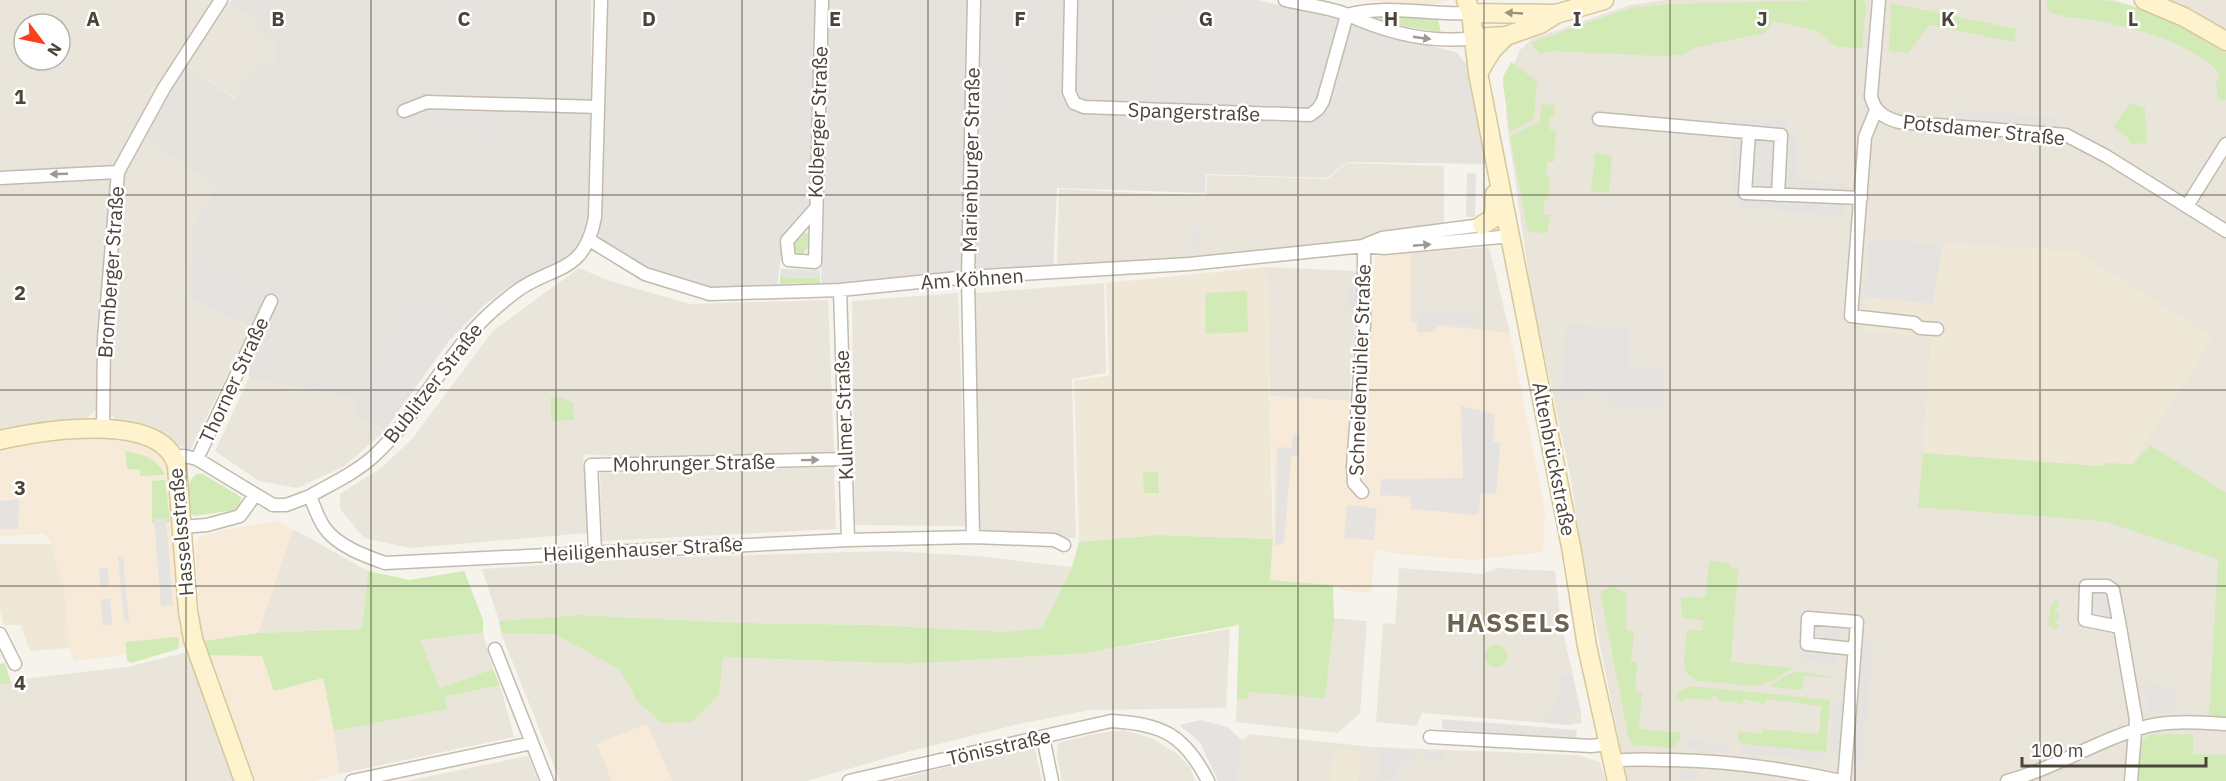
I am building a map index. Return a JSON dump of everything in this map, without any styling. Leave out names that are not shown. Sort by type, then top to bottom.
[{"type":"street","name":"Bromberger Straße","points":[[103,429],[104,339],[118,172],[164,88],[221,0]]},
{"type":"street","points":[[591,241],[595,217],[601,0]]},
{"type":"street","name":"Kolberger Straße","points":[[816,208],[822,0]]},
{"type":"street","name":"Marienburger Straße","points":[[973,537],[968,277],[974,0]]},
{"type":"street","name":"Spangerstraße","points":[[1071,0],[1069,92],[1074,103],[1084,107],[1310,115],[1318,110],[1323,101],[1347,15]]},
{"type":"street","points":[[1285,0],[1347,15],[1369,26],[1409,36],[1448,41],[1506,36],[1540,24],[1556,14],[1604,0]]},
{"type":"street","name":"Potsdamer Straße","points":[[1879,0],[1870,86],[1872,102],[1876,110],[1899,122],[2066,135],[2106,156],[2226,231]]},
{"type":"street","points":[[2144,0],[2184,17],[2226,41]]},
{"type":"street","points":[[1347,15],[1378,10],[1442,15],[1470,4],[1556,14]]},
{"type":"street","name":"Altenbrückstraße","points":[[1470,4],[1478,73],[1511,236],[1587,646],[1617,781]]},
{"type":"street","points":[[1478,73],[1492,50],[1506,36]]},
{"type":"street","points":[[404,111],[427,102],[598,107]]},
{"type":"street","points":[[1876,110],[1865,137],[1851,316],[1914,323],[1920,328],[1937,329]]},
{"type":"street","points":[[1599,118],[1781,135],[1778,195]]},
{"type":"street","points":[[1749,132],[1745,193],[1861,198]]},
{"type":"street","points":[[2187,207],[2226,144]]},
{"type":"street","points":[[0,178],[118,172]]},
{"type":"street","name":"Altenbrückstraße","points":[[1482,225],[1490,222],[1496,212],[1495,192],[1499,175]]},
{"type":"street","name":"Am Köhnen","points":[[1364,246],[1382,238],[1482,225]]},
{"type":"street","name":"Am Köhnen","points":[[591,241],[645,274],[710,294],[840,290],[968,277],[1189,264],[1364,246],[1384,248],[1511,236]]},
{"type":"street","name":"Bublitzer Straße","points":[[310,496],[374,457],[404,424],[465,339],[490,313],[519,290],[564,269],[591,241]]},
{"type":"street","name":"Schneidemühler Straße","points":[[1362,492],[1354,483],[1353,466],[1364,324],[1364,246]]},
{"type":"street","name":"Kulmer Straße","points":[[840,290],[848,540]]},
{"type":"street","name":"Thorner Straße","points":[[197,459],[271,301]]},
{"type":"street","name":"Hasselsstraße","points":[[0,440],[24,435],[103,429],[130,432],[154,440],[167,448],[174,457],[193,639],[244,781]]},
{"type":"street","points":[[174,457],[184,456],[197,459],[255,495],[280,506],[310,496]]},
{"type":"street","name":"Mohrunger Straße","points":[[595,550],[591,465],[846,459]]},
{"type":"street","points":[[181,527],[207,525],[240,516],[255,495]]},
{"type":"street","name":"Heiligenhauser Straße","points":[[310,496],[324,526],[331,534],[345,545],[385,563],[420,563],[595,550],[848,540],[973,537],[1054,540],[1064,545]]},
{"type":"street","points":[[1430,737],[1591,746],[1632,758],[1718,761],[1784,768],[1843,781],[1857,622],[1808,618],[1806,644],[1854,649]]},
{"type":"street","points":[[2120,627],[2136,720],[2131,781]]},
{"type":"street","points":[[0,634],[15,664]]},
{"type":"street","points":[[495,649],[547,781]]},
{"type":"street","name":"Tönisstraße","points":[[850,781],[1111,721],[1149,724],[1162,729],[1185,747],[1208,781]]},
{"type":"street","points":[[2007,781],[2031,774],[2151,726],[2196,722],[2226,724]]},
{"type":"street","points":[[1043,737],[1052,781]]},
{"type":"street","points":[[352,781],[532,743]]},
{"type":"shaded area","points":[[0,0],[217,0],[115,170],[98,408],[82,422],[0,436]]},
{"type":"shaded area","points":[[231,0],[591,0],[592,227],[562,269],[512,284],[483,306],[448,342],[384,432],[355,415],[354,399],[249,378],[250,326],[189,297],[193,226],[216,187],[141,136],[185,64],[235,99],[262,59],[275,66],[274,42],[255,30],[259,22],[229,3]]},
{"type":"shaded area","points":[[608,0],[815,0],[810,213],[783,238],[777,289],[708,291],[643,270],[595,240]]},
{"type":"shaded area","points":[[828,0],[971,0],[965,274],[821,286]]},
{"type":"shaded area","points":[[979,0],[1257,0],[1342,20],[1370,32],[1456,52],[1468,66],[1487,164],[1347,162],[1326,178],[1206,174],[1205,193],[1057,188],[1053,272],[970,275]]},
{"type":"shaded area","points":[[1363,0],[1450,0],[1431,5]]},
{"type":"shaded area","points":[[1664,0],[2115,0],[2176,21],[2226,50],[2226,781],[1627,781],[1581,550],[1571,480],[1531,291],[1507,124],[1505,84],[1520,50],[1532,39],[1630,5]]},
{"type":"shaded area","points":[[2165,0],[2226,0],[2226,33]]},
{"type":"shaded area","points":[[1222,1],[1330,30],[1329,48],[1311,99],[1305,104],[1153,99],[1156,20],[1215,22]]},
{"type":"shaded area","points":[[229,3],[260,22],[255,30],[274,42],[275,66],[262,59],[236,99],[185,64],[222,8]]},
{"type":"shaded area","points":[[981,71],[994,71],[991,149],[979,148]]},
{"type":"shaded area","points":[[1955,110],[2059,118],[2059,127],[1954,120]]},
{"type":"shaded area","points":[[1734,117],[1787,121],[1786,132],[1798,134],[1795,180],[1847,183],[1843,216],[1739,207],[1740,197],[1731,196]]},
{"type":"shaded area","points":[[432,118],[459,119],[458,128],[432,127]]},
{"type":"shaded area","points":[[463,118],[490,119],[490,129],[463,128]]},
{"type":"shaded area","points":[[141,136],[216,187],[193,226],[251,326],[190,451],[150,431],[116,419],[106,410],[107,337],[121,172]]},
{"type":"shaded area","points":[[1347,163],[1444,166],[1444,233],[1368,242],[1057,268],[1059,189],[1206,196],[1207,175],[1327,179]]},
{"type":"shaded area","points":[[1467,173],[1476,174],[1475,217],[1466,217]]},
{"type":"shaded area","points":[[1191,230],[1201,230],[1200,247],[1190,246]]},
{"type":"shaded area","points":[[1869,239],[2075,251],[2213,337],[2131,465],[2109,463],[2100,466],[1923,453],[1931,337],[1864,331]]},
{"type":"shaded area","points":[[1869,239],[1943,244],[1933,304],[1865,297]]},
{"type":"shaded area","points":[[1489,247],[1510,333],[1409,323],[1411,253]]},
{"type":"shaded area","points":[[1411,253],[1410,323],[1510,333],[1545,512],[1543,552],[1472,560],[1400,554],[1375,549],[1371,593],[1341,590],[1333,585],[1270,580],[1274,522],[1270,396],[1349,401],[1366,398],[1375,257]]},
{"type":"shaded area","points":[[199,266],[247,290],[233,318],[189,297],[189,285]]},
{"type":"shaded area","points":[[1266,267],[1357,271],[1357,319],[1349,401],[1270,396]]},
{"type":"shaded area","points":[[1266,267],[1273,539],[1158,535],[1079,542],[1074,381],[1109,375],[1106,283]]},
{"type":"shaded area","points":[[579,268],[610,281],[690,304],[828,300],[834,452],[637,458],[583,454],[588,533],[410,548],[364,538],[340,509],[340,494],[380,469],[412,439],[493,331]]},
{"type":"shaded area","points":[[781,269],[820,270],[820,278],[780,277]]},
{"type":"shaded area","points":[[1104,283],[1106,373],[1072,379],[1076,538],[974,535],[976,293]]},
{"type":"shaded area","points":[[1357,283],[1357,310],[1346,309],[1348,284]]},
{"type":"shaded area","points":[[958,293],[966,526],[855,525],[852,301]]},
{"type":"shaded area","points":[[418,307],[445,324],[389,414],[371,402],[382,385],[373,380]]},
{"type":"shaded area","points":[[1417,312],[1478,315],[1477,326],[1443,323],[1431,332],[1417,332]]},
{"type":"shaded area","points":[[1566,324],[1630,328],[1628,366],[1664,369],[1662,411],[1612,406],[1606,393],[1585,391],[1576,400],[1561,398]]},
{"type":"shaded area","points":[[249,378],[354,399],[355,415],[384,432],[343,467],[297,488],[259,481],[215,451]]},
{"type":"shaded area","points":[[1461,406],[1495,414],[1493,441],[1502,444],[1496,494],[1481,493],[1479,513],[1475,515],[1411,509],[1411,497],[1380,495],[1381,479],[1463,478]]},
{"type":"shaded area","points":[[106,434],[152,445],[170,461],[190,647],[74,661],[69,648],[65,594],[52,544],[44,534],[0,536],[0,444]]},
{"type":"shaded area","points":[[1293,435],[1300,435],[1299,456],[1291,456],[1284,542],[1275,547],[1277,447],[1292,448]]},
{"type":"shaded area","points":[[834,467],[836,529],[602,541],[600,473]]},
{"type":"shaded area","points":[[19,499],[18,529],[0,529],[0,501]]},
{"type":"shaded area","points":[[1347,505],[1377,508],[1374,540],[1344,538]]},
{"type":"shaded area","points":[[166,518],[173,605],[161,606],[154,519]]},
{"type":"shaded area","points":[[275,521],[293,529],[258,633],[204,641],[201,632],[195,545],[199,537],[223,530]]},
{"type":"shaded area","points":[[293,529],[368,571],[362,629],[258,633]]},
{"type":"shaded area","points":[[0,544],[52,544],[65,594],[69,648],[30,651],[21,625],[4,625],[0,611]]},
{"type":"shaded area","points":[[888,551],[978,556],[1072,567],[1042,628],[1004,632],[876,625],[739,623],[579,615],[499,621],[482,569],[649,558]]},
{"type":"shaded area","points":[[118,557],[123,557],[129,621],[124,621]]},
{"type":"shaded area","points":[[108,568],[109,586],[100,587],[99,569]]},
{"type":"shaded area","points":[[1399,568],[1483,574],[1496,568],[1555,571],[1561,623],[1581,711],[1581,723],[1569,725],[1422,713],[1417,726],[1376,722],[1383,623],[1395,624]]},
{"type":"shaded area","points":[[2094,590],[2110,598],[2110,618],[2089,608],[2090,596]]},
{"type":"shaded area","points":[[110,598],[112,625],[103,626],[101,599]]},
{"type":"shaded area","points":[[1333,618],[1367,621],[1360,713],[1338,733],[1236,722],[1239,625]]},
{"type":"shaded area","points":[[1817,622],[1843,624],[1847,628],[1841,634],[1840,642],[1818,641],[1812,635],[1812,627]]},
{"type":"shaded area","points":[[1230,629],[1226,708],[1090,710],[1019,724],[907,752],[807,781],[672,781],[647,724],[597,744],[612,781],[560,781],[501,633],[555,633],[619,669],[637,701],[723,657],[909,664],[1087,653]]},
{"type":"shaded area","points":[[483,633],[493,669],[440,688],[419,640]]},
{"type":"shaded area","points":[[1862,641],[1873,641],[1863,763],[1853,762]]},
{"type":"shaded area","points":[[1802,648],[1837,651],[1837,663],[1801,660]]},
{"type":"shaded area","points":[[184,653],[193,657],[241,781],[0,781],[0,685],[31,678],[127,667]]},
{"type":"shaded area","points":[[208,655],[262,656],[323,678],[334,731],[339,774],[315,781],[256,781]]},
{"type":"shaded area","points":[[1572,674],[1580,713],[1570,714],[1569,725],[1545,723],[1545,714],[1558,699],[1560,676]]},
{"type":"shaded area","points":[[2158,683],[2167,689],[2174,689],[2175,710],[2149,711],[2145,685]]},
{"type":"shaded area","points":[[500,685],[514,737],[339,774],[334,731],[446,709],[444,697]]},
{"type":"shaded area","points":[[1834,702],[1844,702],[1840,755],[1830,754]]},
{"type":"shaded area","points":[[1442,719],[1577,730],[1576,740],[1442,729]]},
{"type":"shaded area","points":[[1201,720],[1227,727],[1242,740],[1238,781],[1218,781],[1200,742],[1179,725]]},
{"type":"shaded area","points":[[647,724],[672,781],[612,781],[597,744]]},
{"type":"shaded area","points":[[1124,730],[1151,738],[1179,755],[1191,769],[1195,781],[1062,781],[1057,756],[1058,743],[1093,734]]},
{"type":"shaded area","points":[[1249,734],[1372,747],[1578,755],[1600,762],[1606,781],[1238,781],[1242,740]]},
{"type":"shaded area","points":[[1685,740],[1727,743],[1727,752],[1684,748]]},
{"type":"shaded area","points":[[1742,744],[1826,752],[1825,761],[1741,753]]},
{"type":"shaded area","points":[[1034,745],[1042,781],[891,781]]},
{"type":"shaded area","points":[[1380,747],[1414,751],[1414,761],[1399,761],[1397,780],[1378,780]]},
{"type":"shaded area","points":[[1334,748],[1361,752],[1358,781],[1330,781]]},
{"type":"shaded area","points":[[1424,751],[1445,753],[1444,760],[1423,758]]},
{"type":"shaded area","points":[[528,756],[538,781],[406,781]]},
{"type":"shaded area","points":[[1677,771],[1697,771],[1701,780],[1683,780]]},
{"type":"green space","points":[[1863,0],[1866,5],[1862,48],[1837,47],[1816,31],[1774,21],[1765,33],[1697,47],[1683,55],[1656,56],[1554,51],[1540,54],[1530,43],[1630,8],[1672,4]]},
{"type":"green space","points":[[2047,0],[2098,0],[2132,6],[2165,19],[2196,36],[2226,53],[2226,100],[2218,99],[2216,85],[2219,73],[2192,52],[2143,32],[2047,11]]},
{"type":"green space","points":[[1891,3],[2017,29],[2014,42],[1929,25],[1908,53],[1889,51]]},
{"type":"green space","points":[[1369,14],[1438,19],[1441,33],[1368,19]]},
{"type":"green space","points":[[1511,62],[1537,81],[1534,119],[1510,132],[1503,77]]},
{"type":"green space","points":[[2130,103],[2145,108],[2147,143],[2131,144],[2128,138],[2113,127]]},
{"type":"green space","points":[[1541,104],[1554,105],[1555,116],[1550,117],[1550,130],[1556,131],[1554,162],[1547,162],[1546,176],[1550,176],[1550,180],[1548,200],[1544,201],[1544,215],[1550,215],[1547,233],[1528,232],[1510,137],[1540,121]]},
{"type":"green space","points":[[1595,153],[1612,155],[1609,193],[1591,191]]},
{"type":"green space","points":[[802,232],[808,233],[809,243],[806,251],[801,255],[794,251],[793,246]]},
{"type":"green space","points":[[780,277],[820,278],[820,283],[780,284]]},
{"type":"green space","points":[[1247,291],[1248,332],[1206,334],[1205,293]]},
{"type":"green space","points":[[559,397],[574,404],[574,420],[552,421],[550,398]]},
{"type":"green space","points":[[2150,445],[2226,493],[2226,718],[2209,718],[2218,559],[2104,521],[1918,507],[1923,453],[2100,466],[2109,463],[2131,465]]},
{"type":"green space","points":[[125,451],[153,461],[165,475],[140,476],[140,470],[127,469]]},
{"type":"green space","points":[[1143,472],[1158,472],[1159,493],[1144,493]]},
{"type":"green space","points":[[197,474],[203,474],[241,497],[240,505],[235,510],[194,516],[187,500],[187,494],[190,482]]},
{"type":"green space","points":[[165,480],[170,522],[152,523],[152,481]]},
{"type":"green space","points":[[1158,535],[1273,539],[1270,580],[1333,585],[1334,619],[1325,698],[1249,692],[1248,699],[1237,699],[1239,625],[1087,653],[909,664],[723,657],[719,694],[692,722],[662,723],[637,701],[619,669],[555,634],[501,633],[499,621],[579,615],[739,623],[876,625],[1004,632],[1042,628],[1072,567],[1079,542]]},
{"type":"green space","points":[[1709,561],[1729,563],[1729,567],[1738,569],[1731,662],[1792,668],[1772,681],[1756,686],[1697,681],[1686,672],[1684,664],[1687,629],[1702,631],[1703,621],[1682,617],[1681,597],[1706,598]]},
{"type":"green space","points":[[368,571],[410,580],[464,571],[483,620],[483,633],[420,640],[440,688],[493,669],[500,685],[444,697],[447,709],[334,731],[323,678],[274,691],[262,656],[208,655],[204,641],[258,633],[362,629]]},
{"type":"green space","points":[[1611,586],[1626,593],[1626,630],[1634,632],[1631,662],[1637,662],[1635,692],[1642,693],[1639,729],[1681,733],[1680,741],[1676,741],[1675,748],[1635,745],[1629,740],[1600,592]]},
{"type":"green space","points":[[2056,599],[2059,607],[2054,610],[2060,617],[2055,621],[2059,626],[2054,630],[2048,624],[2050,606]]},
{"type":"green space","points":[[176,637],[179,639],[178,649],[131,663],[127,660],[126,642]]},
{"type":"green space","points":[[1496,645],[1504,648],[1507,656],[1504,664],[1496,667],[1488,664],[1485,656],[1488,648]]},
{"type":"green space","points":[[5,663],[11,683],[0,685],[0,664]]},
{"type":"green space","points":[[1797,671],[1832,678],[1804,676],[1802,690],[1770,687],[1785,676]]},
{"type":"green space","points":[[1690,686],[1830,700],[1826,752],[1742,744],[1738,740],[1739,732],[1762,733],[1763,729],[1819,734],[1821,706],[1767,699],[1763,704],[1744,699],[1742,704],[1734,703],[1734,701],[1720,702],[1718,697],[1712,696],[1710,700],[1685,698],[1684,701],[1675,700],[1679,691]]},
{"type":"green space","points":[[2193,734],[2193,754],[2226,755],[2226,781],[2137,781],[2139,745],[2149,735]]},
{"type":"district","name":"HASSELS","points":[[1509,623]]}]
